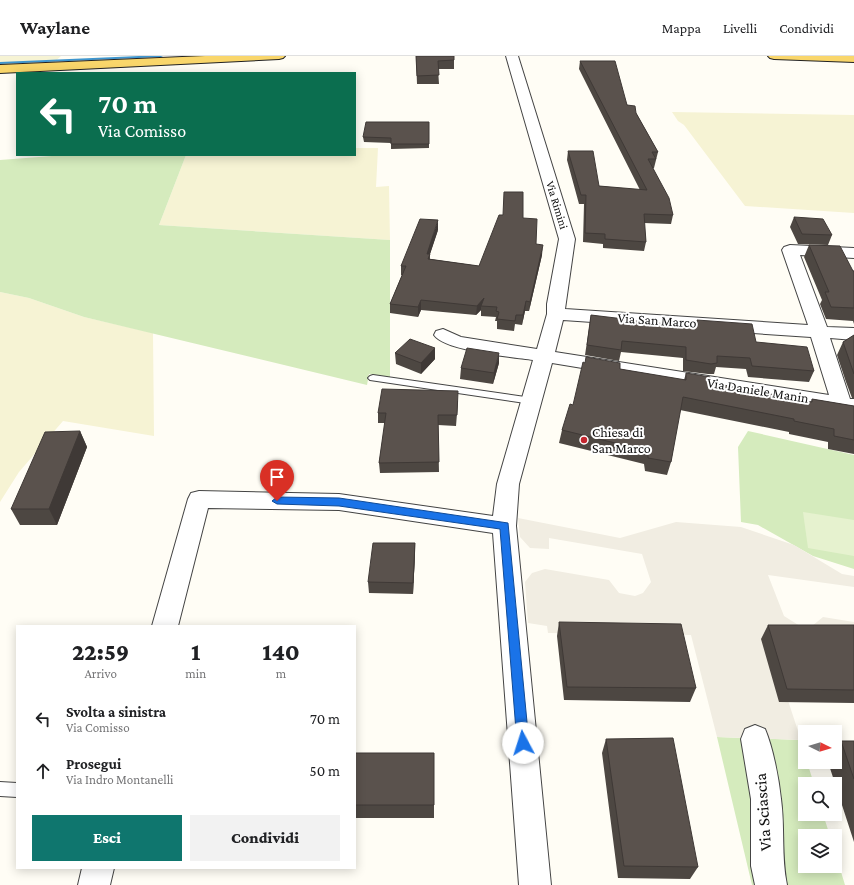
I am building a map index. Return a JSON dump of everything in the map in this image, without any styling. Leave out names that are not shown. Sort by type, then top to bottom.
[{"type":"main road","points":[[0,69],[279,56]]},
{"type":"main road","points":[[774,56],[854,59]]},
{"type":"street","name":"Via Rimini","points":[[512,56],[567,239],[556,304],[556,314],[508,484],[505,514],[535,885]]},
{"type":"street","points":[[848,404],[819,331],[790,250],[854,253]]},
{"type":"street","name":"Via San Marco","points":[[556,314],[854,334]]},
{"type":"street","points":[[443,335],[456,342],[544,356]]},
{"type":"street","name":"Via Daniele Manin","points":[[544,356],[848,404]]},
{"type":"street","points":[[165,625],[200,500],[339,502],[505,514]]},
{"type":"street","name":"Via Sciascia","points":[[755,739],[766,799],[767,866],[771,885]]},
{"type":"street","points":[[94,885],[98,869]]},
{"type":"lane","points":[[373,378],[532,400]]},
{"type":"lane","points":[[0,789],[16,790]]},
{"type":"shaded area","points":[[0,56],[61,56],[48,68],[0,70]]},
{"type":"shaded area","points":[[672,112],[854,115],[854,213],[745,206],[684,125],[678,121]]},
{"type":"shaded area","points":[[356,148],[378,148],[376,187],[389,186],[390,240],[159,225],[186,156],[356,156]]},
{"type":"shaded area","points":[[0,292],[29,298],[84,317],[153,333],[154,436],[63,421],[19,472],[0,502]]},
{"type":"shaded area","points":[[518,518],[620,538],[676,522],[741,527],[794,545],[842,574],[854,576],[854,587],[768,575],[784,616],[800,626],[812,626],[823,617],[854,622],[854,643],[768,640],[798,731],[798,740],[717,737],[691,635],[548,633],[547,626],[528,623],[525,582],[532,573],[545,569],[609,580],[619,593],[635,596],[643,593],[651,582],[642,554],[549,538],[549,549],[530,548],[520,537]]},
{"type":"green space","points":[[52,156],[186,156],[159,225],[390,240],[390,378],[369,374],[367,385],[84,317],[29,298],[0,292],[0,160]]},
{"type":"green space","points":[[748,431],[854,455],[854,569],[813,556],[758,525],[741,522],[738,447]]},
{"type":"green space","points":[[803,512],[854,520],[854,556],[808,548]]},
{"type":"green space","points":[[717,737],[798,740],[798,769],[809,769],[812,777],[798,777],[798,821],[825,821],[828,829],[798,829],[798,873],[841,873],[845,885],[752,885]]},
{"type":"building","points":[[416,56],[454,56],[454,60],[438,61],[439,75],[417,76]]},
{"type":"building","points":[[580,61],[615,61],[627,105],[635,106],[636,113],[658,152],[652,152],[656,159],[648,159],[669,198],[673,215],[644,214],[646,242],[605,239],[605,234],[585,233],[586,195],[581,195],[568,151],[593,151],[599,186],[647,190]]},
{"type":"building","points":[[366,122],[429,122],[429,144],[391,144],[391,138],[363,137]]},
{"type":"building","points":[[504,192],[523,192],[523,218],[537,219],[536,244],[543,245],[530,302],[526,301],[523,315],[516,315],[515,321],[497,319],[499,312],[496,311],[497,307],[481,306],[484,298],[477,306],[421,300],[418,307],[390,304],[406,266],[401,266],[420,219],[438,220],[427,254],[430,254],[428,259],[479,266],[499,215],[503,215]]},
{"type":"building","points":[[794,217],[823,219],[832,235],[802,234]]},
{"type":"building","points":[[809,245],[840,246],[854,271],[854,308],[831,307],[825,292],[829,292]]},
{"type":"building","points":[[591,315],[667,324],[666,322],[698,325],[697,320],[752,324],[756,342],[807,347],[814,371],[752,366],[750,358],[717,356],[717,363],[711,364],[686,360],[686,347],[622,341],[621,350],[587,345]]},
{"type":"building","points":[[854,335],[854,374],[843,342]]},
{"type":"building","points":[[410,339],[435,348],[421,363],[395,353]]},
{"type":"building","points":[[467,348],[499,353],[494,373],[461,368]]},
{"type":"building","points":[[586,357],[620,363],[620,369],[686,380],[686,373],[710,377],[709,380],[718,382],[718,384],[812,402],[812,399],[854,406],[854,440],[834,436],[834,429],[794,421],[794,419],[683,397],[671,462],[648,458],[648,451],[562,430],[570,404],[573,405],[583,362],[585,363]]},
{"type":"building","points":[[382,389],[458,391],[457,415],[438,415],[439,462],[379,463],[386,413],[378,413]]},
{"type":"building","points":[[80,431],[49,509],[11,509],[45,432]]},
{"type":"building","points":[[373,543],[415,543],[413,583],[368,582]]},
{"type":"building","points":[[559,622],[681,624],[696,688],[567,687]]},
{"type":"building","points":[[768,625],[854,625],[854,690],[787,689]]},
{"type":"building","points":[[673,738],[698,867],[624,866],[606,739]]},
{"type":"building","points":[[842,741],[854,741],[854,779],[842,744]]},
{"type":"building","points":[[356,753],[434,753],[434,805],[356,805]]},
{"type":"waterway","points":[[0,63],[161,56]]},
{"type":"place","name":"Chiesa di San Marco","points":[[584,440]]},
{"type":"route","points":[[277,501],[339,502],[504,526],[523,743]]}]
